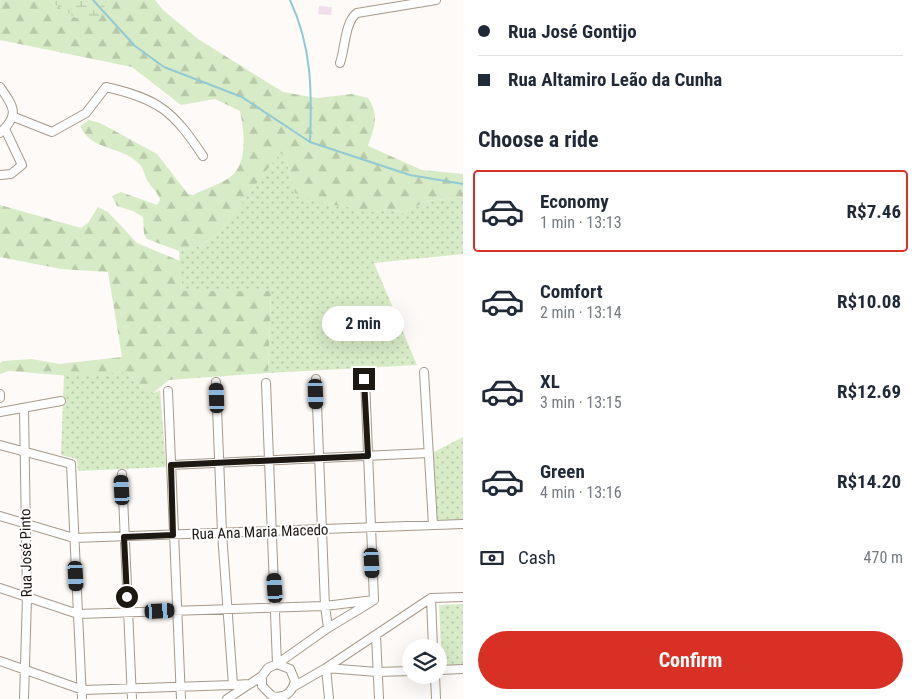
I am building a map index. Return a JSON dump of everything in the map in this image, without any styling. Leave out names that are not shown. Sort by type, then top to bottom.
[{"type":"street","points":[[340,63],[345,48],[349,20],[357,13],[436,0]]},
{"type":"street","points":[[0,87],[12,108],[14,118]]},
{"type":"street","points":[[14,118],[52,132],[86,113],[106,87],[137,94],[161,107],[183,126],[203,156]]},
{"type":"street","points":[[0,175],[11,174],[22,165],[20,157],[2,131],[14,118]]},
{"type":"street","points":[[424,372],[433,525]]},
{"type":"street","points":[[316,378],[321,529],[328,628]]},
{"type":"street","points":[[364,379],[374,600]]},
{"type":"street","points":[[216,382],[222,533],[233,685]]},
{"type":"street","points":[[266,383],[277,664]]},
{"type":"street","points":[[168,391],[176,610],[182,686],[181,699]]},
{"type":"street","points":[[0,412],[61,401]]},
{"type":"street","name":"Rua José Pinto","points":[[24,408],[26,597],[24,699]]},
{"type":"street","points":[[0,445],[71,464],[82,699]]},
{"type":"street","points":[[171,465],[428,453]]},
{"type":"street","points":[[122,474],[130,689],[132,699]]},
{"type":"street","name":"Rua Ana Maria Macedo","points":[[0,516],[74,538],[463,524]]},
{"type":"street","points":[[0,588],[78,614],[325,606],[374,600]]},
{"type":"street","points":[[262,676],[264,690],[272,696],[280,698],[290,692],[293,687],[376,636],[431,598],[463,597]]},
{"type":"street","points":[[431,598],[433,639]]},
{"type":"street","points":[[227,699],[262,676],[268,668],[374,600]]},
{"type":"street","points":[[376,636],[379,699]]},
{"type":"street","points":[[0,661],[83,690],[250,684]]},
{"type":"street","points":[[277,664],[284,665],[293,674],[293,687]]},
{"type":"street","points":[[326,668],[377,672],[402,671]]},
{"type":"street","points":[[326,668],[329,699]]},
{"type":"street","points":[[447,670],[463,669]]},
{"type":"street","points":[[435,684],[436,699]]},
{"type":"green space","points":[[0,0],[48,0],[76,18],[100,18],[107,0],[155,0],[163,10],[198,39],[283,92],[317,98],[352,94],[368,98],[374,110],[375,122],[368,146],[422,170],[463,174],[463,197],[427,201],[403,213],[387,209],[376,212],[316,202],[295,193],[285,156],[280,153],[219,233],[201,245],[179,251],[147,239],[144,234],[143,217],[133,211],[117,206],[112,196],[121,192],[157,205],[160,200],[159,197],[147,180],[142,168],[134,159],[92,140],[80,126],[89,120],[100,123],[157,154],[188,194],[193,195],[229,178],[240,165],[244,137],[240,111],[215,99],[181,105],[132,67],[0,40]]},
{"type":"green space","points":[[48,0],[107,0],[100,19],[76,18]]},
{"type":"green space","points":[[280,153],[285,156],[295,193],[376,212],[387,209],[403,213],[427,201],[463,197],[463,254],[374,263],[417,365],[268,373],[271,292],[182,291],[179,251],[201,245],[219,233]]},
{"type":"green space","points":[[0,205],[81,228],[88,223],[98,207],[108,212],[137,243],[180,261],[182,291],[271,291],[268,373],[169,380],[153,393],[141,387],[127,372],[70,376],[9,371],[0,374],[0,363],[3,361],[32,359],[59,364],[122,357],[108,272],[61,269],[0,257]]},
{"type":"green space","points":[[127,372],[141,387],[154,393],[160,390],[166,467],[78,471],[77,459],[61,455],[64,375]]},
{"type":"green space","points":[[463,437],[463,520],[435,521],[432,453]]},
{"type":"green space","points":[[463,604],[463,665],[447,666],[447,639],[441,639],[439,605]]},
{"type":"building","points":[[319,6],[332,7],[331,15],[318,14]]},
{"type":"waterway","points":[[93,0],[135,46],[164,67],[242,97],[310,142],[410,175],[463,184]]},
{"type":"waterway","points":[[290,0],[307,52],[311,105],[310,142]]},
{"type":"route","points":[[127,597],[124,537],[173,535],[171,465],[368,456],[364,379]]}]
